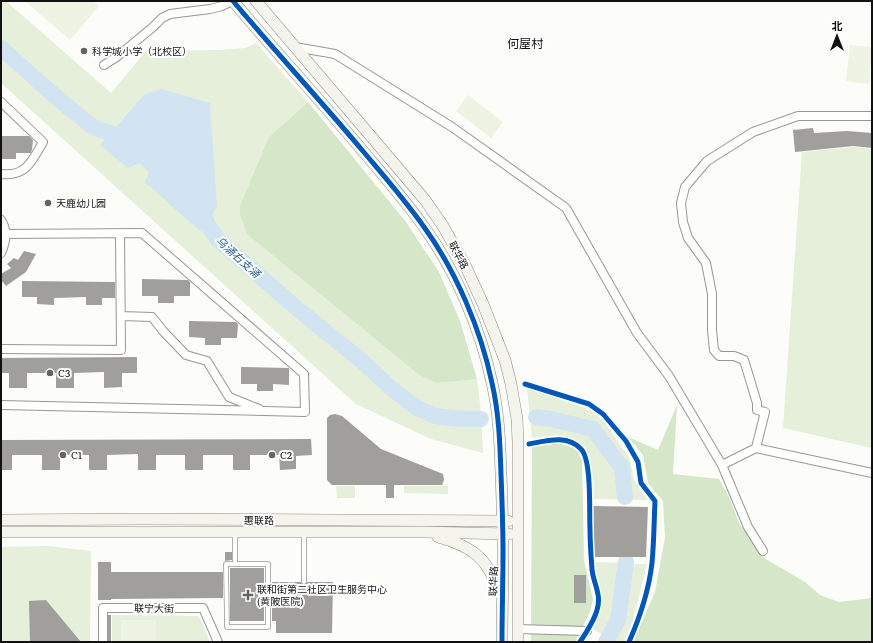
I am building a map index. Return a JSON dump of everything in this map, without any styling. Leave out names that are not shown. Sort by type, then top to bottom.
[{"type":"street","points":[[104,65],[118,56],[162,18],[170,14],[210,9],[222,6],[232,1]]},
{"type":"street","name":"联华路","points":[[232,1],[334,116],[396,190],[425,228],[442,255],[460,291],[486,356],[493,385],[500,444],[503,520],[502,642]]},
{"type":"street","name":"联华路","points":[[256,1],[407,179],[443,226],[466,267],[483,304],[505,360],[517,419],[518,642]]},
{"type":"street","points":[[295,47],[335,54],[452,127],[566,208],[637,333],[670,376],[722,465],[748,527],[763,551]]},
{"type":"street","points":[[1,102],[43,142],[29,166],[12,175],[1,174]]},
{"type":"street","points":[[756,448],[764,412],[757,410],[757,403],[744,360],[734,356],[719,356],[714,350],[712,330],[712,294],[706,263],[688,238],[683,222],[681,203],[685,187],[707,161],[754,132],[798,116],[872,116]]},
{"type":"street","points":[[1,220],[6,234],[5,244],[1,253]]},
{"type":"street","points":[[1,349],[121,350],[120,233]]},
{"type":"street","points":[[1,405],[305,412],[304,374],[142,233],[6,234]]},
{"type":"street","points":[[121,316],[152,316],[163,331],[186,355],[207,361],[229,397],[263,411]]},
{"type":"street","points":[[722,465],[756,448],[872,473]]},
{"type":"street","name":"惠联路","points":[[1,520],[143,519],[518,521]]},
{"type":"street","name":"惠联路","points":[[1,532],[422,532],[518,534]]},
{"type":"street","points":[[422,532],[453,541],[478,555],[485,562],[495,580],[502,602]]},
{"type":"street","name":"联宁大街","points":[[103,642],[103,608],[203,608],[218,642]]},
{"type":"street","points":[[518,629],[587,631]]},
{"type":"lane","points":[[235,532],[235,564]]},
{"type":"lane","points":[[304,532],[304,582]]},
{"type":"lane","points":[[226,564],[235,564],[268,564],[268,627],[227,626],[226,564]]},
{"type":"green space","points":[[1,1],[6,1],[111,93],[146,51],[220,50],[245,48],[256,43],[308,102],[269,137],[438,383],[477,379],[481,413],[483,453],[431,439],[356,404],[1,83]]},
{"type":"green space","points":[[25,1],[93,1],[99,6],[70,40]]},
{"type":"green space","points":[[850,45],[872,47],[869,84],[846,81]]},
{"type":"green space","points":[[468,95],[503,122],[491,138],[456,111]]},
{"type":"green space","points":[[308,102],[406,222],[439,272],[460,321],[477,379],[438,383],[422,377],[247,234],[240,214],[240,206],[269,137]]},
{"type":"green space","points":[[853,147],[872,149],[872,448],[783,428],[802,152]]},
{"type":"green space","points":[[527,388],[591,410],[606,424],[630,459],[634,481],[648,500],[593,499],[594,483],[590,463],[585,450],[579,443],[558,435],[532,438]]},
{"type":"green space","points":[[677,405],[673,474],[719,479],[730,499],[739,523],[764,558],[805,582],[820,595],[839,602],[872,598],[872,642],[633,642],[655,592],[665,538],[663,501],[648,483],[643,455],[628,437],[658,450]]},
{"type":"green space","points":[[559,443],[576,449],[582,460],[584,561],[593,599],[590,612],[575,642],[531,642],[532,447]]},
{"type":"green space","points":[[336,486],[355,486],[355,498],[337,498]]},
{"type":"green space","points":[[404,486],[448,486],[448,494],[404,493]]},
{"type":"green space","points":[[47,546],[91,551],[90,642],[1,642],[1,547]]},
{"type":"green space","points":[[595,562],[623,563],[615,620],[606,637],[593,629],[601,603],[601,591],[597,580]]},
{"type":"green space","points":[[629,564],[647,564],[633,620],[624,642],[617,642],[613,639],[624,611]]},
{"type":"green space","points":[[112,615],[199,616],[210,642],[112,642]]},
{"type":"green space","points":[[121,620],[156,620],[156,640],[121,640]]},
{"type":"water","points":[[161,89],[210,103],[217,207],[201,232],[145,182],[149,172],[140,163],[128,168],[100,145],[145,94]]},
{"type":"building","points":[[813,128],[814,133],[847,131],[872,133],[872,148],[853,146],[795,152],[793,130]]},
{"type":"building","points":[[1,136],[29,136],[33,140],[31,153],[16,153],[16,159],[1,159]]},
{"type":"building","points":[[24,251],[36,254],[26,272],[6,286],[1,280],[1,274],[11,268],[7,264],[14,258],[18,260]]},
{"type":"building","points":[[142,279],[188,280],[190,282],[190,296],[174,296],[174,303],[158,303],[158,296],[142,296]]},
{"type":"building","points":[[22,281],[115,282],[115,298],[102,298],[102,305],[86,305],[86,297],[54,298],[54,305],[37,304],[37,297],[22,297]]},
{"type":"building","points":[[189,321],[236,322],[238,324],[237,338],[221,338],[221,345],[205,345],[205,338],[189,337]]},
{"type":"building","name":"C3","points":[[137,357],[137,373],[122,373],[122,387],[104,388],[104,372],[74,373],[74,388],[56,388],[56,373],[27,373],[27,388],[9,388],[9,373],[1,373],[1,358]]},
{"type":"building","points":[[241,367],[289,368],[289,385],[273,384],[273,391],[257,391],[257,384],[241,384]]},
{"type":"building","points":[[335,414],[342,416],[381,449],[443,474],[444,480],[442,485],[394,485],[394,498],[386,498],[386,485],[332,485],[327,480],[327,418],[330,415]]},
{"type":"building","points":[[311,439],[312,455],[296,456],[296,469],[280,470],[279,455],[250,455],[250,470],[233,470],[233,455],[203,455],[203,470],[185,470],[185,455],[156,455],[156,470],[138,470],[138,454],[107,455],[107,470],[89,470],[89,455],[60,455],[60,470],[42,470],[42,455],[12,455],[12,470],[1,470],[1,440]]},
{"type":"building","points":[[593,506],[648,507],[646,557],[593,557]]},
{"type":"building","points":[[225,552],[232,552],[232,560],[225,561]]},
{"type":"building","points":[[98,562],[111,562],[111,572],[223,572],[223,598],[98,600]]},
{"type":"building","points":[[230,568],[264,568],[264,621],[230,621]]},
{"type":"building","points":[[574,575],[586,575],[586,603],[574,603]]},
{"type":"building","points":[[272,582],[301,582],[302,585],[304,585],[307,582],[333,582],[332,633],[276,633],[276,621],[272,621]]},
{"type":"building","points":[[46,600],[81,642],[30,642],[29,601]]},
{"type":"building","points":[[108,615],[111,615],[111,642],[108,642]]},
{"type":"waterway","name":"乌涌右支涌","points":[[1,48],[56,97],[93,127],[130,140]]},
{"type":"waterway","name":"乌涌右支涌","points":[[202,204],[206,222],[218,240],[300,311],[362,361],[392,389],[417,408],[435,416],[459,419],[481,419]]},
{"type":"waterway","name":"乌涌右支涌","points":[[536,417],[593,429],[622,468],[625,497]]},
{"type":"waterway","name":"乌涌右支涌","points":[[606,642],[618,620],[626,562]]},
{"type":"cycle path","points":[[233,1],[346,131],[409,207],[447,262],[466,302],[487,363],[498,417],[503,532],[502,642]]},
{"type":"cycle path","points":[[525,384],[589,404],[603,414],[626,441],[638,462],[641,483],[655,501],[651,573],[644,603],[629,642]]},
{"type":"cycle path","points":[[529,444],[549,440],[569,441],[581,449],[585,455],[589,487],[592,569],[598,594],[598,604],[590,627],[580,642]]},
{"type":"place","name":"科学城小学（北校区）","points":[[84,51]]},
{"type":"place","name":"天鹿幼儿园","points":[[48,203]]},
{"type":"place","name":"C3","points":[[50,373]]},
{"type":"place","name":"C1","points":[[63,455]]},
{"type":"place","name":"C2","points":[[272,455]]},
{"type":"place","name":"联和街第二社区卫生服务中心 (黄陂医院)","points":[[248,595]]},
{"type":"district","name":"何屋村","points":[[525,44]]}]
